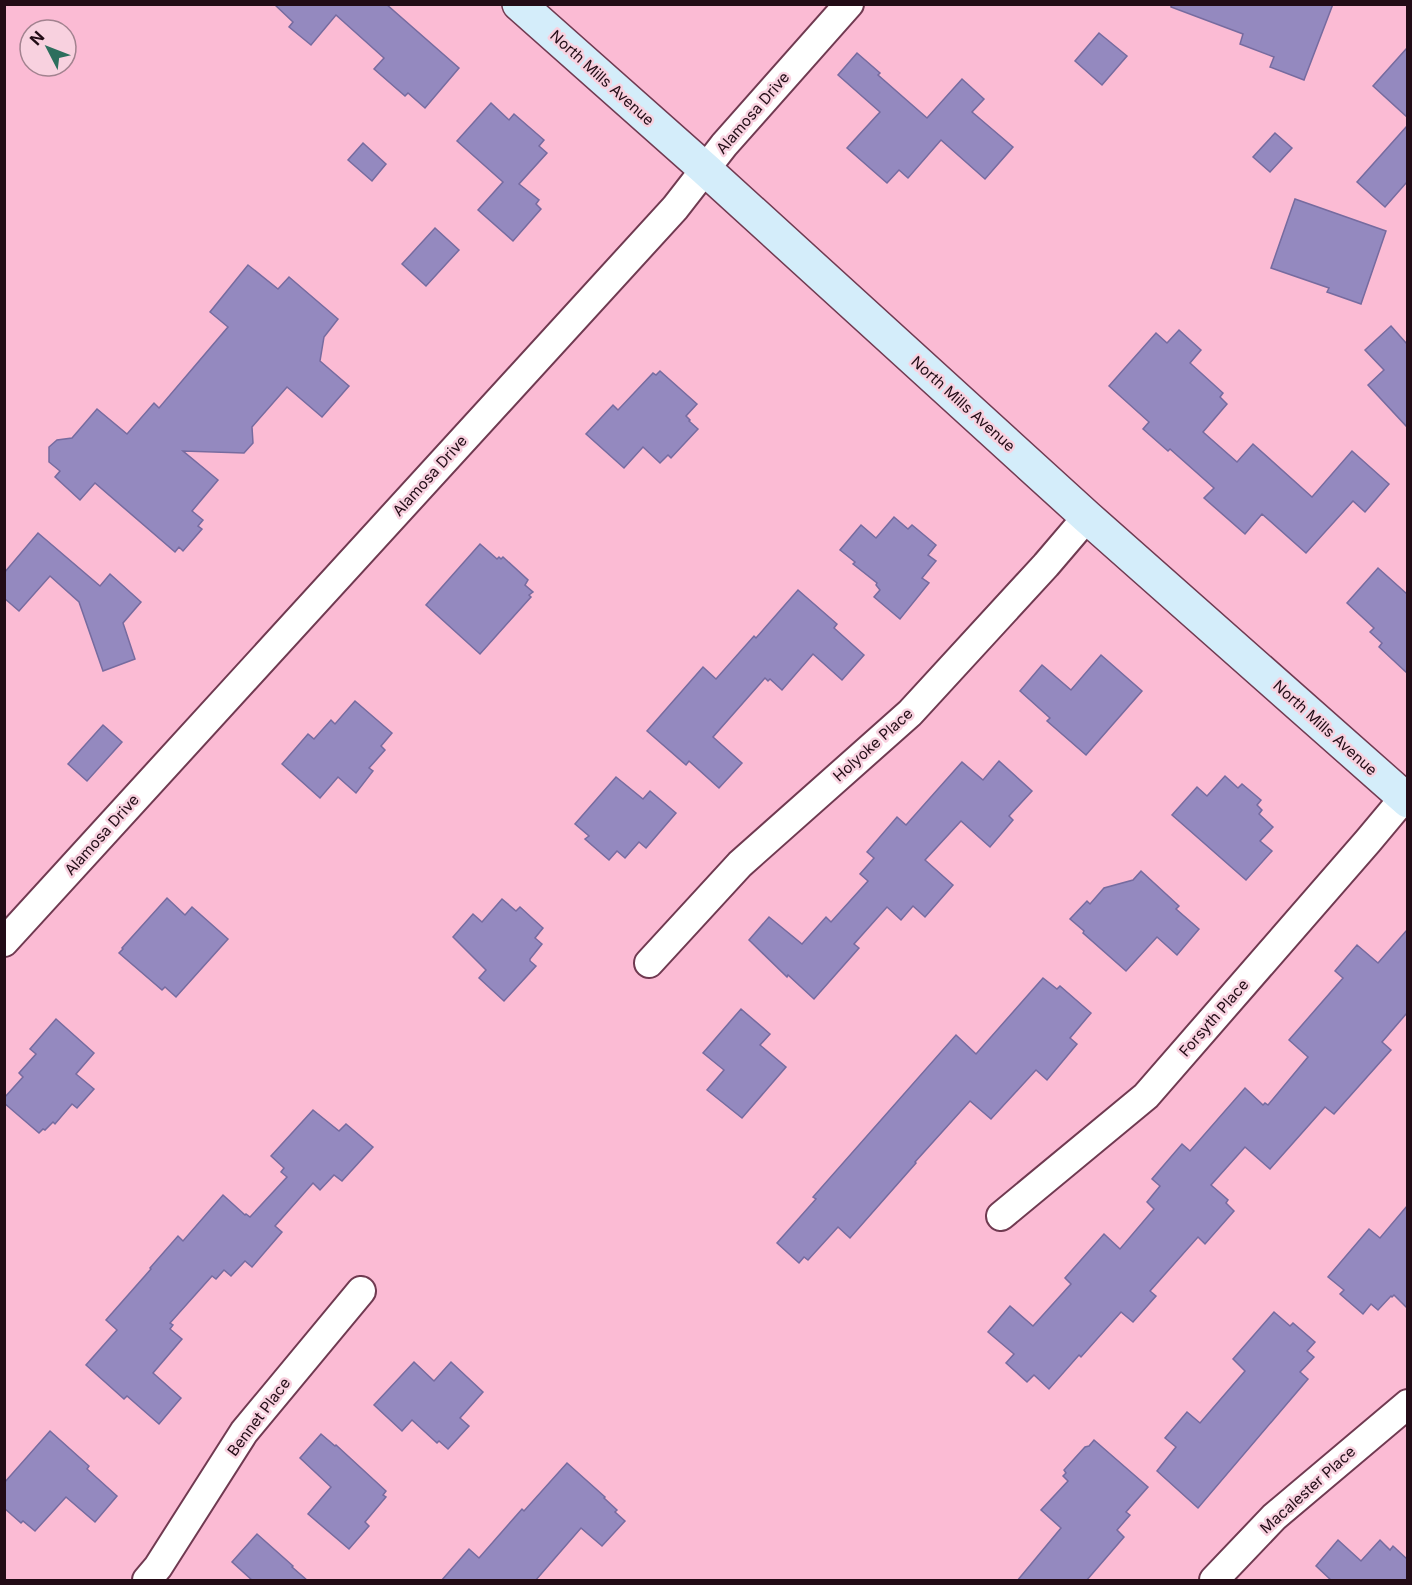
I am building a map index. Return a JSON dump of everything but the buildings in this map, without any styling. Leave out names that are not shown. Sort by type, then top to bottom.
[{"type":"main road","name":"North Mills Avenue","points":[[519,4],[705,169],[1087,517],[1406,799]]},
{"type":"street","name":"Alamosa Drive","points":[[4,942],[675,208],[724,145],[849,4]]},
{"type":"street","name":"Holyoke Place","points":[[649,963],[740,864],[910,712],[1046,565],[1087,517]]},
{"type":"street","name":"Forsyth Place","points":[[1001,1216],[1146,1096],[1406,799]]},
{"type":"street","name":"Bennet Place","points":[[147,1581],[244,1432],[361,1291]]},
{"type":"street","name":"Macalester Place","points":[[1214,1581],[1274,1517],[1407,1404]]}]
